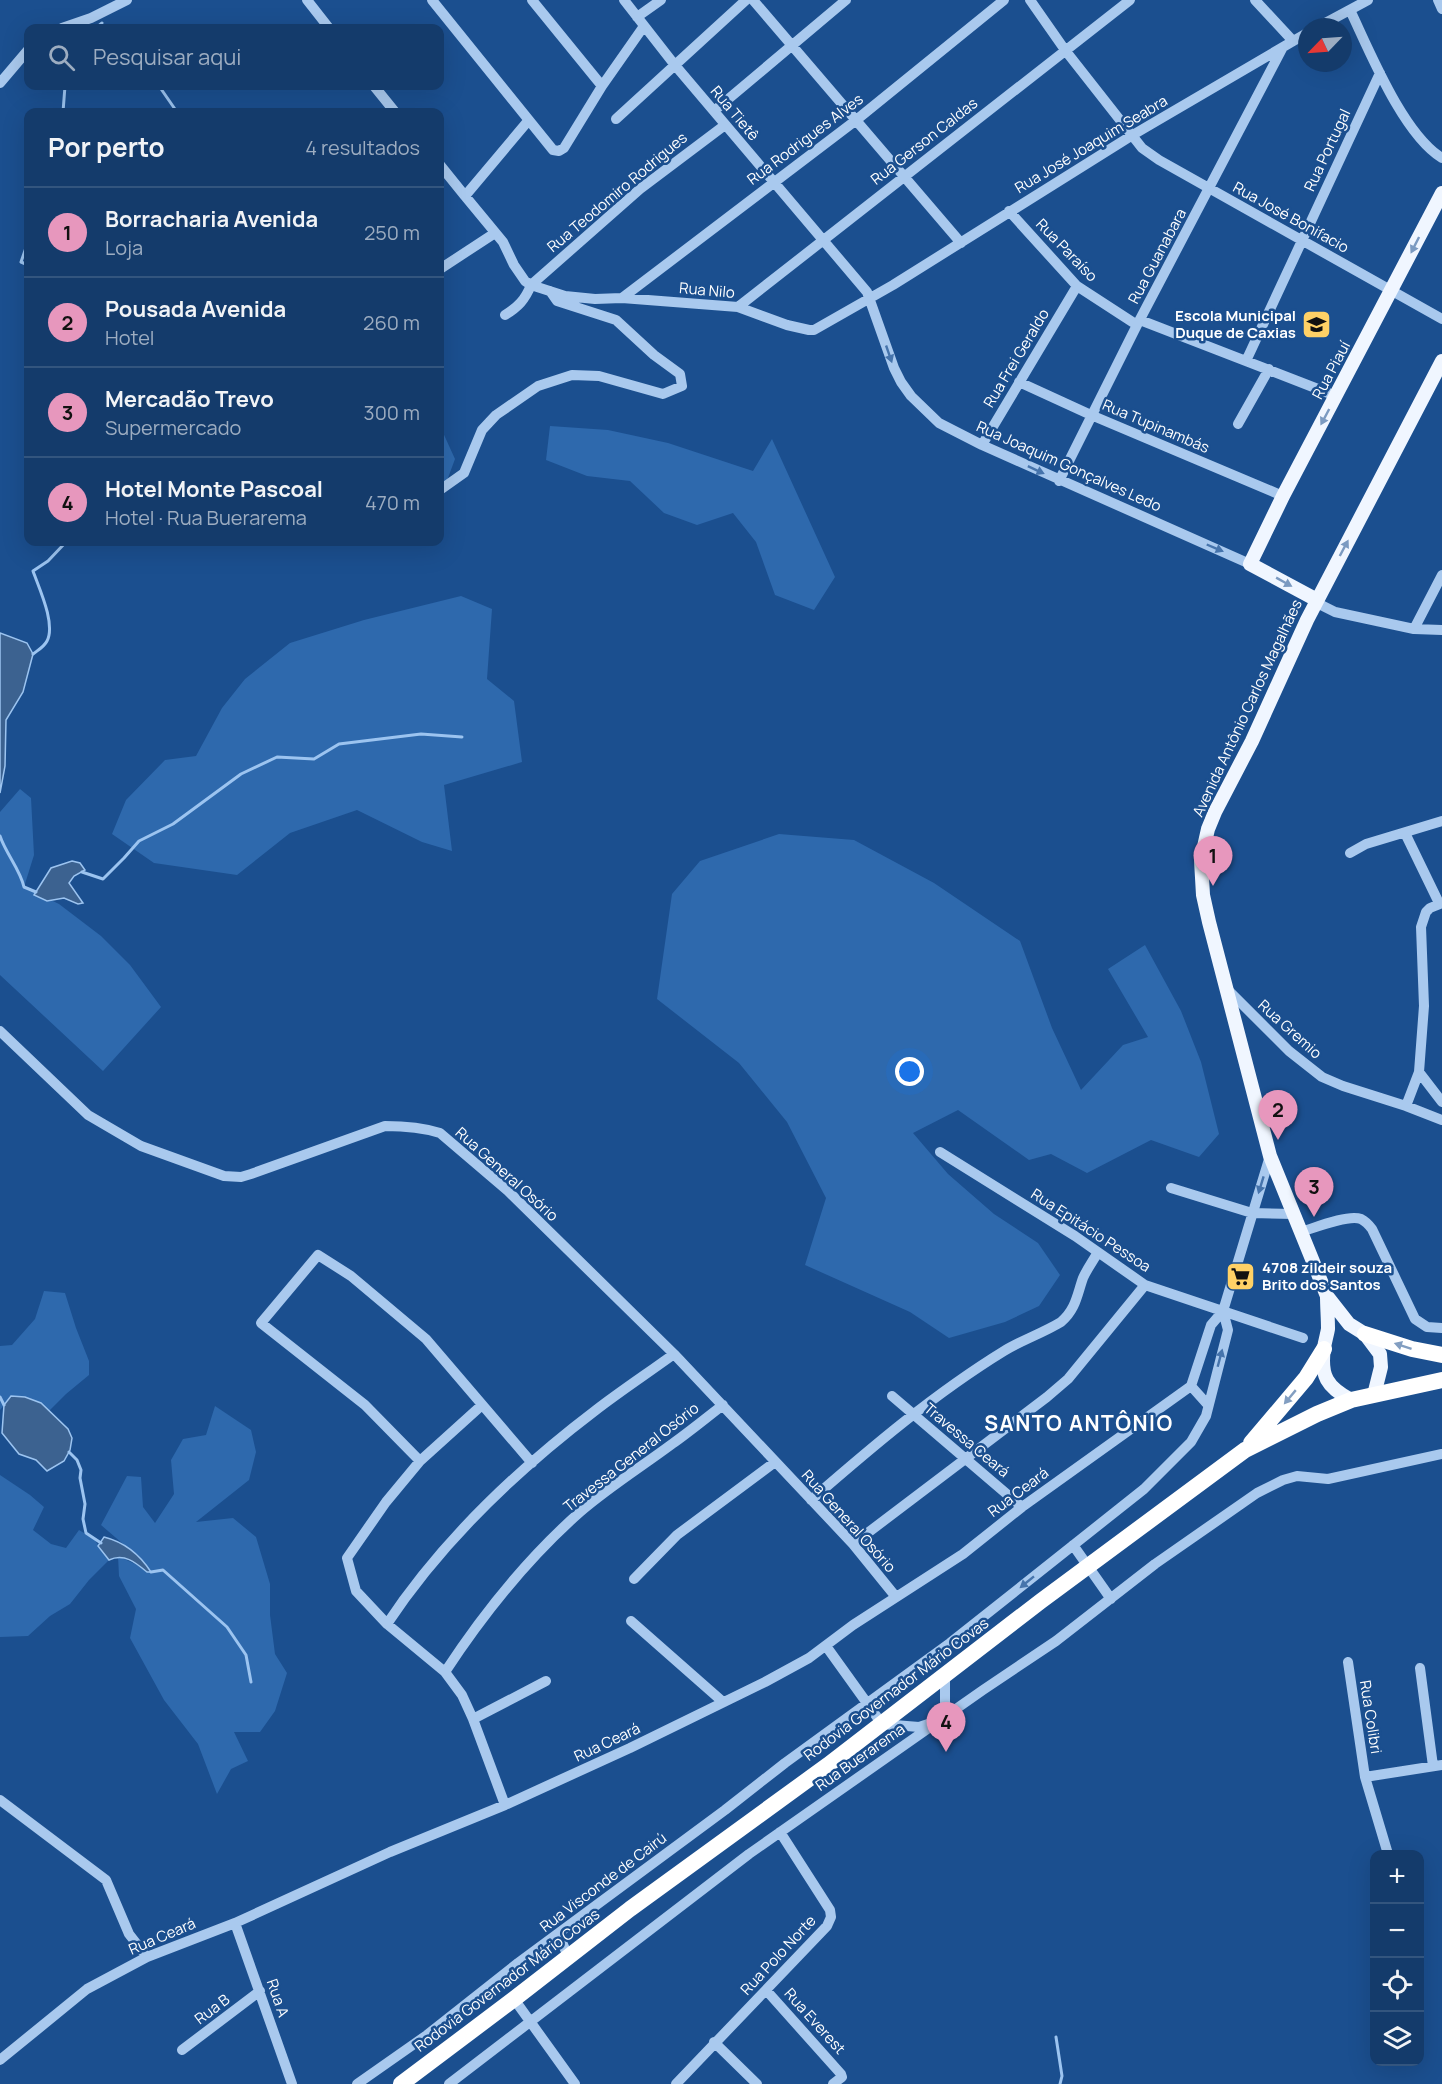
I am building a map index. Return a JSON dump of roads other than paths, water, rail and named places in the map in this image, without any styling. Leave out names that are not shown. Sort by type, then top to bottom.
[{"type":"highway","points":[[1365,1334],[1412,1349],[1442,1355]]},
{"type":"highway","points":[[1245,1450],[1306,1378],[1324,1349]]},
{"type":"highway","name":"Rodovia Governador Mário Covas","points":[[401,2084],[630,1909],[882,1724],[1088,1566],[1245,1450],[1317,1414],[1351,1400],[1442,1380]]},
{"type":"main road","name":"Rua Piauí","points":[[1250,564],[1283,496],[1442,193]]},
{"type":"main road","name":"Avenida Antônio Carlos Magalhães","points":[[1327,1296],[1270,1156],[1203,895],[1201,860],[1204,843],[1215,812],[1317,600],[1442,361]]},
{"type":"main road","name":"Rua Joaquim Gonçalves Ledo","points":[[1250,564],[1317,600]]},
{"type":"main road","points":[[1327,1296],[1349,1324],[1365,1334],[1380,1354],[1381,1367],[1374,1395]]},
{"type":"main road","points":[[1327,1296],[1328,1331],[1323,1368],[1335,1391],[1351,1400]]},
{"type":"main road","points":[[1328,1331],[1338,1325],[1349,1324]]},
{"type":"street","points":[[74,24],[127,0]]},
{"type":"street","points":[[307,0],[326,24]]},
{"type":"street","points":[[432,0],[528,121],[553,150],[560,151],[564,148],[640,22],[661,0]]},
{"type":"street","points":[[532,0],[602,86]]},
{"type":"street","name":"Rua Tietê","points":[[624,0],[674,64],[870,298]]},
{"type":"street","points":[[616,119],[746,0]]},
{"type":"street","points":[[753,0],[961,243]]},
{"type":"street","points":[[714,111],[793,47],[846,0]]},
{"type":"street","name":"Rua Rodrigues Alves","points":[[622,298],[855,121],[1004,0]]},
{"type":"street","name":"Rua José Bonifacio","points":[[1030,0],[1065,50],[1142,148],[1159,160],[1442,319]]},
{"type":"street","name":"Rua Gerson Caldas","points":[[738,307],[1130,0]]},
{"type":"street","points":[[1255,0],[1289,43]]},
{"type":"street","points":[[1335,18],[1368,0]]},
{"type":"street","points":[[1438,0],[1442,9]]},
{"type":"street","points":[[1350,10],[1380,73],[1412,129],[1424,144],[1442,158]]},
{"type":"street","name":"Rua José Joaquim Seabra","points":[[893,285],[1131,135],[1298,38]]},
{"type":"street","name":"Rua Guanabara","points":[[1059,481],[1138,323],[1289,43]]},
{"type":"street","points":[[0,84],[24,55]]},
{"type":"street","name":"Rua Portugal","points":[[1246,361],[1380,73]]},
{"type":"street","points":[[377,90],[392,108]]},
{"type":"street","points":[[465,196],[528,121]]},
{"type":"street","name":"Rua Teodomiro Rodrigues","points":[[505,315],[526,297],[531,285],[640,189],[725,124]]},
{"type":"street","points":[[444,170],[503,242],[519,273],[531,285]]},
{"type":"street","name":"Rua Paraíso","points":[[1009,211],[1077,286],[1138,323],[1269,369],[1336,396]]},
{"type":"street","points":[[444,266],[495,233]]},
{"type":"street","name":"Rua Nilo","points":[[531,285],[565,296],[738,307],[787,325],[809,330],[818,328],[893,285]]},
{"type":"street","name":"Rua Frei Geraldo","points":[[982,446],[1077,286]]},
{"type":"street","points":[[444,487],[464,473],[482,430],[496,415],[538,386],[572,375],[599,376],[663,394],[682,386],[680,374],[654,355],[616,320],[557,301],[550,291]]},
{"type":"street","name":"Rua Joaquim Gonçalves Ledo","points":[[870,298],[901,382],[923,410],[939,423],[982,446],[1059,481],[1250,564]]},
{"type":"street","points":[[1238,424],[1269,369]]},
{"type":"street","name":"Rua Tupinambás","points":[[1019,382],[1283,496]]},
{"type":"street","points":[[1414,629],[1442,575]]},
{"type":"street","points":[[1317,600],[1321,605],[1335,612],[1414,629],[1442,630]]},
{"type":"street","points":[[1350,853],[1366,844],[1442,821]]},
{"type":"street","points":[[1405,832],[1440,903],[1426,912],[1421,927],[1424,997],[1419,1072],[1406,1106]]},
{"type":"street","name":"Rua Gremio","points":[[1226,988],[1256,1020],[1306,1066],[1343,1086],[1442,1120]]},
{"type":"street","name":"Rua General Osório","points":[[0,1031],[88,1115],[141,1146],[224,1176],[241,1177],[251,1174],[385,1126],[416,1127],[440,1133],[508,1191],[674,1354],[853,1544],[896,1596]]},
{"type":"street","points":[[1419,1072],[1442,1102]]},
{"type":"street","name":"Rua Epitácio Pessoa","points":[[940,1152],[1145,1284],[1303,1338]]},
{"type":"street","points":[[1208,1405],[1191,1386],[1211,1325],[1223,1311],[1270,1156]]},
{"type":"street","points":[[1171,1188],[1252,1213],[1293,1214]]},
{"type":"street","points":[[1300,1232],[1350,1218],[1360,1219],[1367,1223],[1372,1229],[1414,1319],[1427,1327],[1442,1328]]},
{"type":"street","points":[[811,1500],[913,1414],[1004,1351],[1061,1322],[1068,1316],[1077,1302],[1085,1274],[1098,1252]]},
{"type":"street","points":[[420,1461],[365,1405],[261,1323],[318,1255],[351,1276],[426,1338],[532,1463]]},
{"type":"street","points":[[853,1544],[1047,1397],[1068,1378],[1145,1284]]},
{"type":"street","points":[[1111,1599],[1073,1545],[1144,1489],[1178,1457],[1201,1426],[1228,1330],[1223,1311]]},
{"type":"street","points":[[387,1624],[432,1564],[487,1504],[597,1409],[674,1354]]},
{"type":"street","name":"Rua Ceará","points":[[0,2060],[87,1989],[147,1957],[235,1923],[390,1852],[505,1805],[630,1748],[765,1682],[808,1658],[896,1596],[963,1554],[1022,1507],[1191,1386]]},
{"type":"street","name":"Travessa Ceará","points":[[892,1396],[1022,1507]]},
{"type":"street","points":[[482,1405],[420,1461],[386,1502],[347,1558],[356,1591],[387,1624],[445,1672],[462,1695],[505,1805]]},
{"type":"street","name":"Travessa General Osório","points":[[445,1672],[483,1617],[553,1538],[580,1512],[723,1405]]},
{"type":"street","name":"Rua Buerarema","points":[[449,2084],[780,1832],[1056,1641],[1155,1564],[1257,1493],[1297,1476],[1328,1479],[1442,1454]]},
{"type":"street","points":[[634,1579],[677,1535],[775,1462]]},
{"type":"street","name":"Rua Visconde de Cairú","points":[[357,2084],[427,2035],[784,1763],[950,1643],[1073,1545]]},
{"type":"street","points":[[632,1621],[723,1702]]},
{"type":"street","points":[[826,1646],[882,1724],[919,1727],[940,1720],[945,1711],[945,1675]]},
{"type":"street","name":"Rua Colibri","points":[[1348,1662],[1365,1777],[1387,1850]]},
{"type":"street","points":[[1420,1668],[1438,1766]]},
{"type":"street","points":[[473,1719],[546,1682]]},
{"type":"street","name":"Rua Colibri","points":[[1365,1777],[1438,1766]]},
{"type":"street","points":[[0,1800],[106,1880],[129,1934],[147,1957]]},
{"type":"street","name":"Rua Polo Norte","points":[[675,2084],[827,1926],[831,1917],[830,1910],[780,1832]]},
{"type":"street","name":"Rua A","points":[[235,1923],[292,2084]]},
{"type":"street","points":[[558,1934],[568,1957]]},
{"type":"street","name":"Rua Everest","points":[[766,1990],[841,2072],[842,2076],[833,2084]]},
{"type":"street","name":"Rua B","points":[[182,2050],[260,1991]]},
{"type":"street","points":[[514,1999],[575,2084]]},
{"type":"street","points":[[714,2042],[757,2084]]},
{"type":"waterway","points":[[63,108],[65,90]]},
{"type":"waterway","points":[[162,90],[174,108]]},
{"type":"waterway","points":[[24,253],[21,262],[24,263]]},
{"type":"waterway","points":[[33,654],[43,647],[49,634],[46,606],[33,571],[48,561],[62,546]]},
{"type":"waterway","points":[[82,872],[103,879],[139,841],[173,824],[241,774],[277,757],[314,759],[339,744],[421,734],[462,737]]},
{"type":"waterway","points":[[0,836],[24,887],[36,892]]},
{"type":"waterway","points":[[0,1397],[4,1405]]},
{"type":"waterway","points":[[69,1452],[77,1460],[81,1470],[80,1478],[85,1504],[83,1519],[86,1533],[101,1543]]},
{"type":"waterway","points":[[151,1572],[163,1570],[227,1627],[246,1655],[251,1682]]},
{"type":"waterway","points":[[1056,2037],[1062,2076],[1060,2084]]},
{"type":"place","name":"Escola Municipal Duque de Caxias","points":[[1317,324]]},
{"type":"place","name":"Borracharia Avenida","points":[[1213,886]]},
{"type":"place","name":"Pousada Avenida","points":[[1278,1140]]},
{"type":"place","name":"Mercadão Trevo","points":[[1314,1217]]},
{"type":"place","name":"4708 zildeir souza Brito dos Santos","points":[[1241,1276]]},
{"type":"place","name":"Hotel Monte Pascoal","points":[[946,1752]]},
{"type":"district","name":"SANTO ANTÔNIO","points":[[1079,1423]]}]
